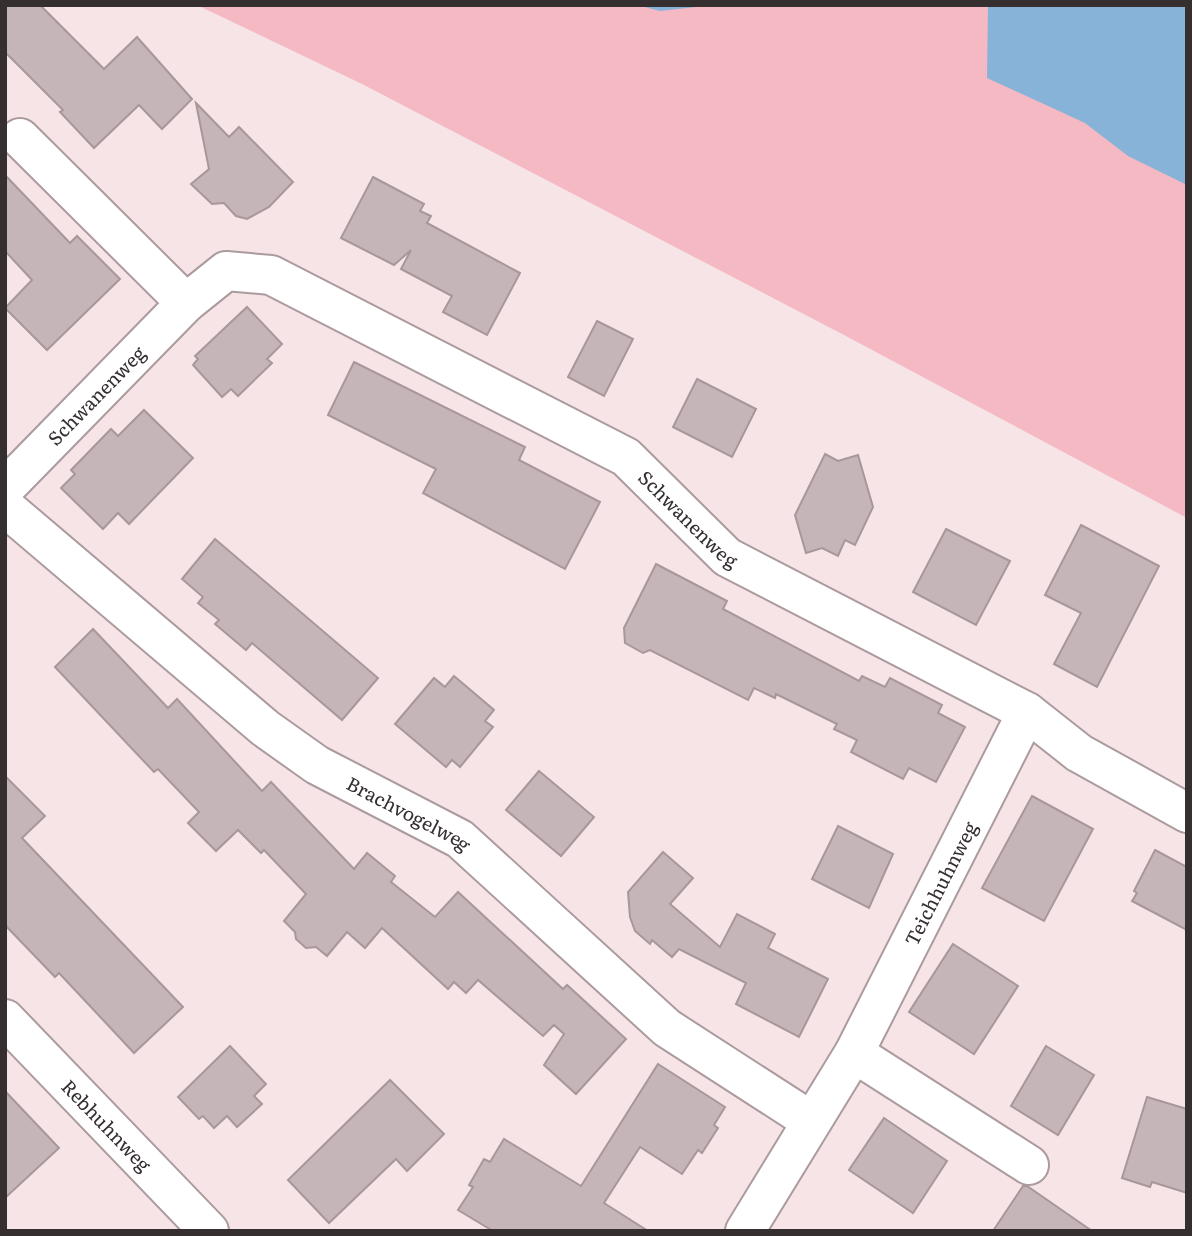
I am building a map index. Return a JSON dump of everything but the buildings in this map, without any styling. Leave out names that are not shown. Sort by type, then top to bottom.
[{"type":"street","points":[[20,138],[186,303]]},
{"type":"street","name":"Schwanenweg","points":[[5,488],[186,303],[226,271],[271,275],[626,457],[727,557],[1027,712],[1079,753],[1187,813]]},
{"type":"street","name":"Brachvogelweg","points":[[5,507],[265,728],[317,765],[460,839],[667,1028],[811,1121]]},
{"type":"street","name":"Teichhuhnweg","points":[[745,1231],[854,1053],[1027,712]]},
{"type":"street","name":"Rebhuhnweg","points":[[5,1019],[209,1231]]},
{"type":"street","points":[[854,1053],[1029,1165]]},
{"type":"shaded area","points":[[197,5],[1187,5],[1187,518],[844,335],[362,84]]},
{"type":"water","points":[[637,5],[714,5],[660,11]]},
{"type":"water","points":[[988,5],[1187,5],[1187,185],[1128,156],[1085,123],[987,78]]}]
